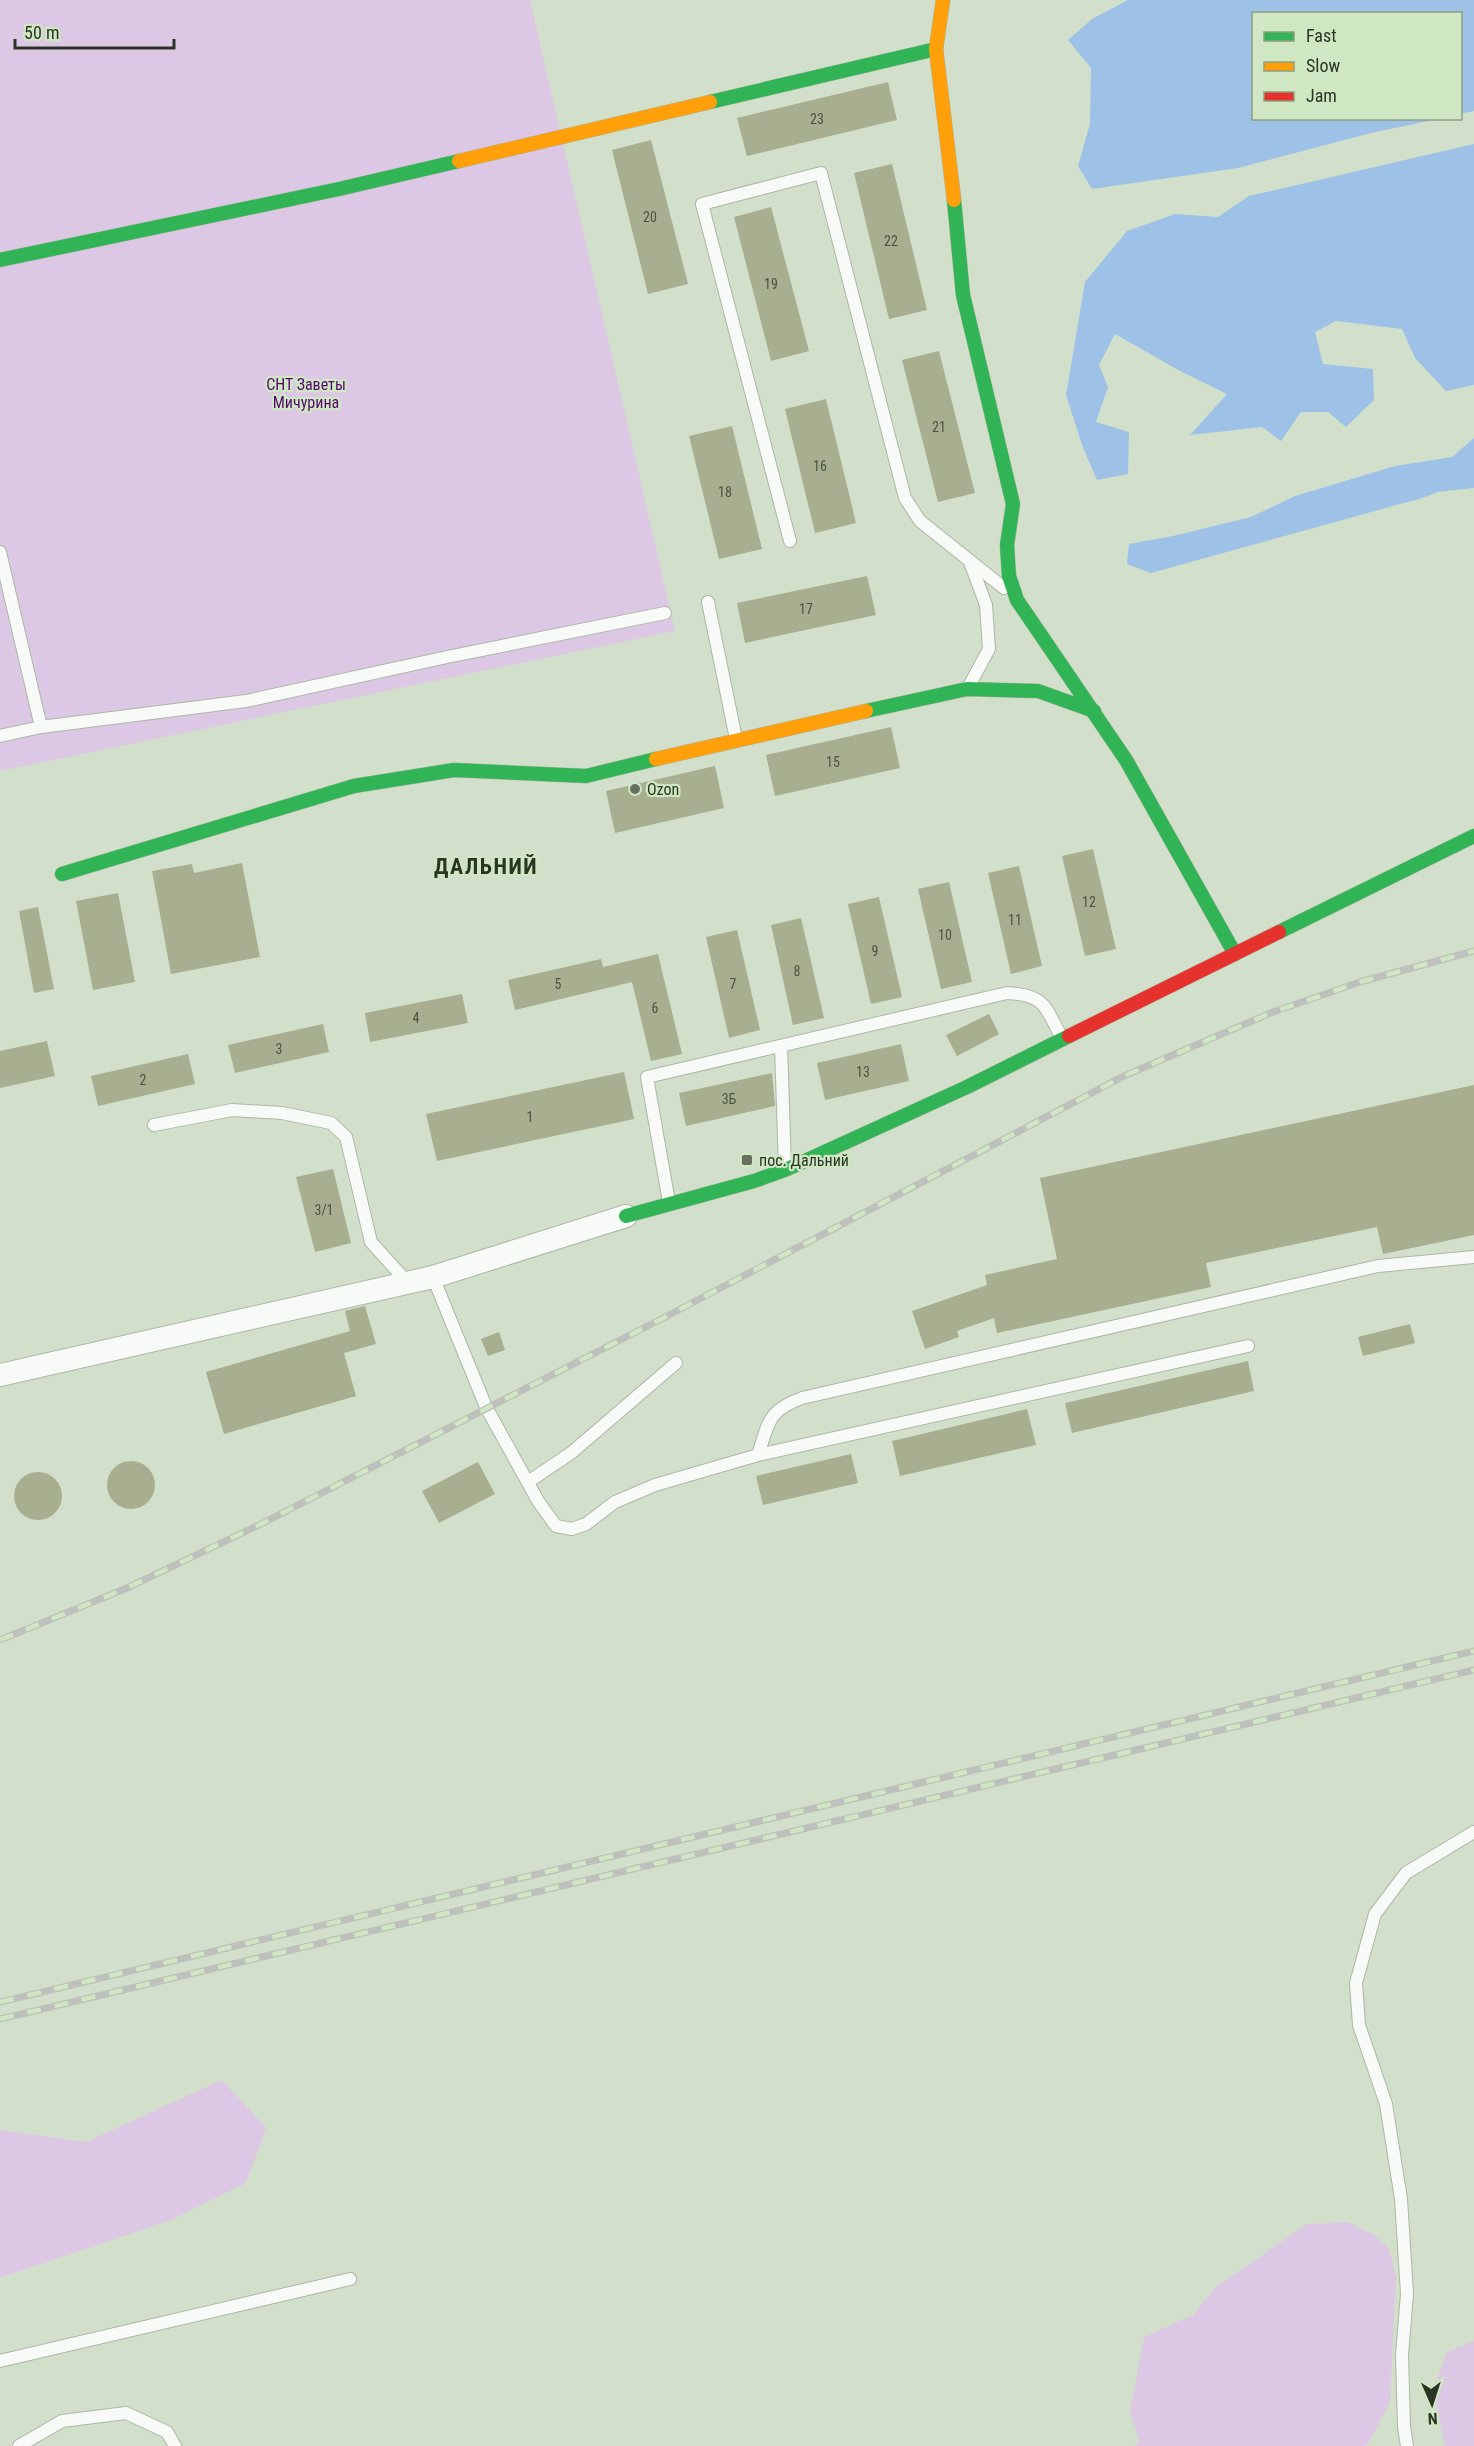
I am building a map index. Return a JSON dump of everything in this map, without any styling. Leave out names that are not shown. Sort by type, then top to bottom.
[{"type":"street","points":[[943,0],[936,49],[948,161],[958,227],[963,295],[1013,504],[1008,555],[1009,576],[1017,600],[1126,760],[1235,954]]},
{"type":"street","points":[[0,260],[339,189],[936,49]]},
{"type":"street","points":[[62,874],[354,786],[454,770],[586,776],[736,740],[967,690],[1038,692],[1094,711]]},
{"type":"street","points":[[0,1375],[243,1318],[408,1283],[785,1170],[967,1087],[1474,836]]},
{"type":"lane","points":[[790,541],[702,204],[821,173],[905,498],[920,521],[1017,600]]},
{"type":"lane","points":[[0,552],[42,727]]},
{"type":"lane","points":[[967,690],[989,649],[986,605],[970,561]]},
{"type":"lane","points":[[708,602],[736,740]]},
{"type":"lane","points":[[0,736],[42,727],[246,701],[665,613]]},
{"type":"lane","points":[[669,1204],[647,1077],[1007,993],[1030,994],[1043,1004],[1063,1040]]},
{"type":"lane","points":[[781,1046],[785,1170]]},
{"type":"lane","points":[[154,1125],[232,1110],[282,1113],[331,1123],[346,1137],[371,1242],[408,1283]]},
{"type":"lane","points":[[758,1455],[772,1415],[782,1405],[802,1398],[1378,1266],[1474,1257]]},
{"type":"lane","points":[[433,1276],[486,1407],[545,1512],[556,1526],[572,1529],[586,1524],[615,1502],[655,1485],[758,1455],[1248,1346]]},
{"type":"lane","points":[[528,1482],[572,1453],[676,1363]]},
{"type":"lane","points":[[1407,2446],[1404,2427],[1402,2355],[1407,2294],[1401,2199],[1386,2104],[1359,2025],[1356,1983],[1375,1914],[1406,1873],[1474,1833]]},
{"type":"lane","points":[[0,2361],[350,2279]]},
{"type":"lane","points":[[19,2446],[62,2421],[126,2413],[167,2432],[175,2446]]},
{"type":"green space","name":"СНТ Заветы Мичурина","points":[[0,0],[530,0],[675,631],[0,771]]},
{"type":"green space","points":[[222,2080],[266,2128],[246,2183],[171,2220],[0,2278],[0,2130],[86,2142]]},
{"type":"green space","points":[[1347,2222],[1373,2234],[1389,2249],[1396,2277],[1390,2402],[1369,2442],[1365,2446],[1135,2446],[1139,2440],[1130,2411],[1144,2337],[1193,2315],[1216,2287],[1307,2224]]},
{"type":"green space","points":[[1474,2341],[1474,2446],[1445,2446],[1433,2391],[1447,2352]]},
{"type":"water","points":[[1128,0],[1474,0],[1474,111],[1462,114],[1462,12],[1252,12],[1252,120],[1433,120],[1371,133],[1238,168],[1092,189],[1078,166],[1090,124],[1091,68],[1068,40],[1092,19]]},
{"type":"water","points":[[1474,144],[1474,385],[1446,391],[1415,358],[1402,329],[1336,321],[1315,332],[1323,364],[1373,369],[1374,400],[1346,427],[1328,412],[1301,412],[1281,441],[1262,427],[1190,435],[1227,394],[1180,371],[1115,334],[1099,365],[1108,387],[1096,422],[1129,432],[1128,474],[1097,480],[1082,445],[1066,395],[1085,282],[1127,231],[1175,214],[1218,217],[1249,196]]},
{"type":"water","points":[[1474,438],[1474,488],[1438,492],[1151,573],[1127,564],[1129,544],[1251,517],[1295,496],[1395,466],[1452,457]]},
{"type":"building","points":[[888,82],[897,120],[747,156],[737,118]]},
{"type":"building","points":[[651,140],[688,284],[648,294],[612,150]]},
{"type":"building","points":[[892,164],[927,310],[889,319],[854,173]]},
{"type":"building","points":[[771,207],[809,351],[771,361],[734,217]]},
{"type":"building","points":[[939,351],[975,493],[938,502],[902,360]]},
{"type":"building","points":[[826,399],[856,523],[815,533],[785,409]]},
{"type":"building","points":[[732,426],[762,549],[719,559],[689,436]]},
{"type":"building","points":[[867,576],[876,615],[745,643],[737,603]]},
{"type":"building","points":[[891,727],[900,768],[775,796],[766,755]]},
{"type":"building","points":[[715,766],[724,808],[615,833],[606,791]]},
{"type":"building","points":[[1093,849],[1116,949],[1085,956],[1062,856]]},
{"type":"building","points":[[242,863],[260,957],[171,974],[152,871],[192,864],[194,873]]},
{"type":"building","points":[[1019,866],[1042,966],[1011,974],[988,873]]},
{"type":"building","points":[[949,882],[972,982],[941,989],[918,889]]},
{"type":"building","points":[[118,893],[135,982],[93,990],[76,901]]},
{"type":"building","points":[[879,897],[902,997],[871,1004],[848,904]]},
{"type":"building","points":[[38,907],[54,989],[34,993],[19,911]]},
{"type":"building","points":[[801,918],[824,1018],[793,1025],[771,925]]},
{"type":"building","points":[[737,930],[760,1030],[729,1038],[706,937]]},
{"type":"building","points":[[658,954],[682,1054],[651,1061],[632,982],[515,1010],[508,980],[601,959],[603,967]]},
{"type":"building","points":[[462,994],[468,1023],[370,1042],[365,1013]]},
{"type":"building","points":[[989,1014],[999,1034],[957,1056],[946,1035]]},
{"type":"building","points":[[323,1024],[329,1052],[235,1073],[228,1045]]},
{"type":"building","points":[[47,1041],[55,1076],[0,1088],[0,1051]]},
{"type":"building","points":[[901,1044],[909,1081],[825,1100],[817,1063]]},
{"type":"building","points":[[188,1054],[195,1084],[98,1106],[91,1076]]},
{"type":"building","points":[[624,1072],[634,1119],[437,1161],[426,1114]]},
{"type":"building","points":[[772,1073],[775,1106],[686,1126],[679,1093]]},
{"type":"building","points":[[1474,1085],[1474,1235],[1383,1254],[1377,1227],[1206,1263],[1211,1287],[997,1333],[994,1318],[957,1331],[959,1337],[925,1349],[912,1311],[987,1285],[985,1275],[1057,1259],[1040,1178]]},
{"type":"building","points":[[333,1169],[351,1243],[315,1252],[296,1177]]},
{"type":"building","points":[[365,1306],[376,1344],[344,1353],[356,1396],[224,1434],[206,1372],[350,1331],[345,1311]]},
{"type":"building","points":[[1410,1324],[1415,1343],[1363,1356],[1358,1337]]},
{"type":"building","points":[[499,1332],[505,1350],[488,1356],[481,1339]]},
{"type":"building","points":[[1248,1361],[1254,1391],[1072,1433],[1065,1403]]},
{"type":"building","points":[[1027,1409],[1036,1445],[900,1476],[892,1441]]},
{"type":"building","points":[[851,1454],[858,1483],[763,1505],[756,1476]]},
{"type":"building","points":[[131,1461],[148,1468],[155,1485],[148,1502],[131,1509],[114,1502],[107,1485],[114,1468]]},
{"type":"building","points":[[478,1462],[495,1494],[439,1523],[422,1491]]},
{"type":"building","points":[[38,1472],[55,1479],[62,1496],[55,1513],[38,1520],[21,1513],[14,1496],[21,1479]]},
{"type":"railway","points":[[0,1640],[127,1588],[259,1525],[671,1314],[1124,1076],[1273,1012],[1360,982],[1474,951]]},
{"type":"railway","points":[[0,2002],[1474,1651]]},
{"type":"railway","points":[[0,2019],[1474,1670]]},
{"type":"traffic: fast","points":[[710,102],[936,49]]},
{"type":"traffic: fast","points":[[0,260],[339,189],[459,161]]},
{"type":"traffic: fast","points":[[954,200],[963,295],[1013,504],[1007,545],[1009,576],[1017,600],[1126,760],[1235,954]]},
{"type":"traffic: fast","points":[[866,711],[967,689],[1038,691],[1094,711]]},
{"type":"traffic: fast","points":[[62,874],[354,786],[454,770],[586,776],[656,759]]},
{"type":"traffic: fast","points":[[1279,932],[1474,836]]},
{"type":"traffic: fast","points":[[626,1216],[754,1181],[785,1170],[967,1087],[1069,1036]]},
{"type":"traffic: slow","points":[[943,0],[936,49],[954,200]]},
{"type":"traffic: slow","points":[[459,161],[710,102]]},
{"type":"traffic: slow","points":[[656,759],[866,711]]},
{"type":"traffic: jam","points":[[1069,1036],[1279,932]]},
{"type":"place","name":"Ozon","points":[[635,789]]},
{"type":"place","name":"пос. Дальний","points":[[747,1160]]},
{"type":"district","name":"ДАЛЬНИЙ","points":[[486,866]]}]
